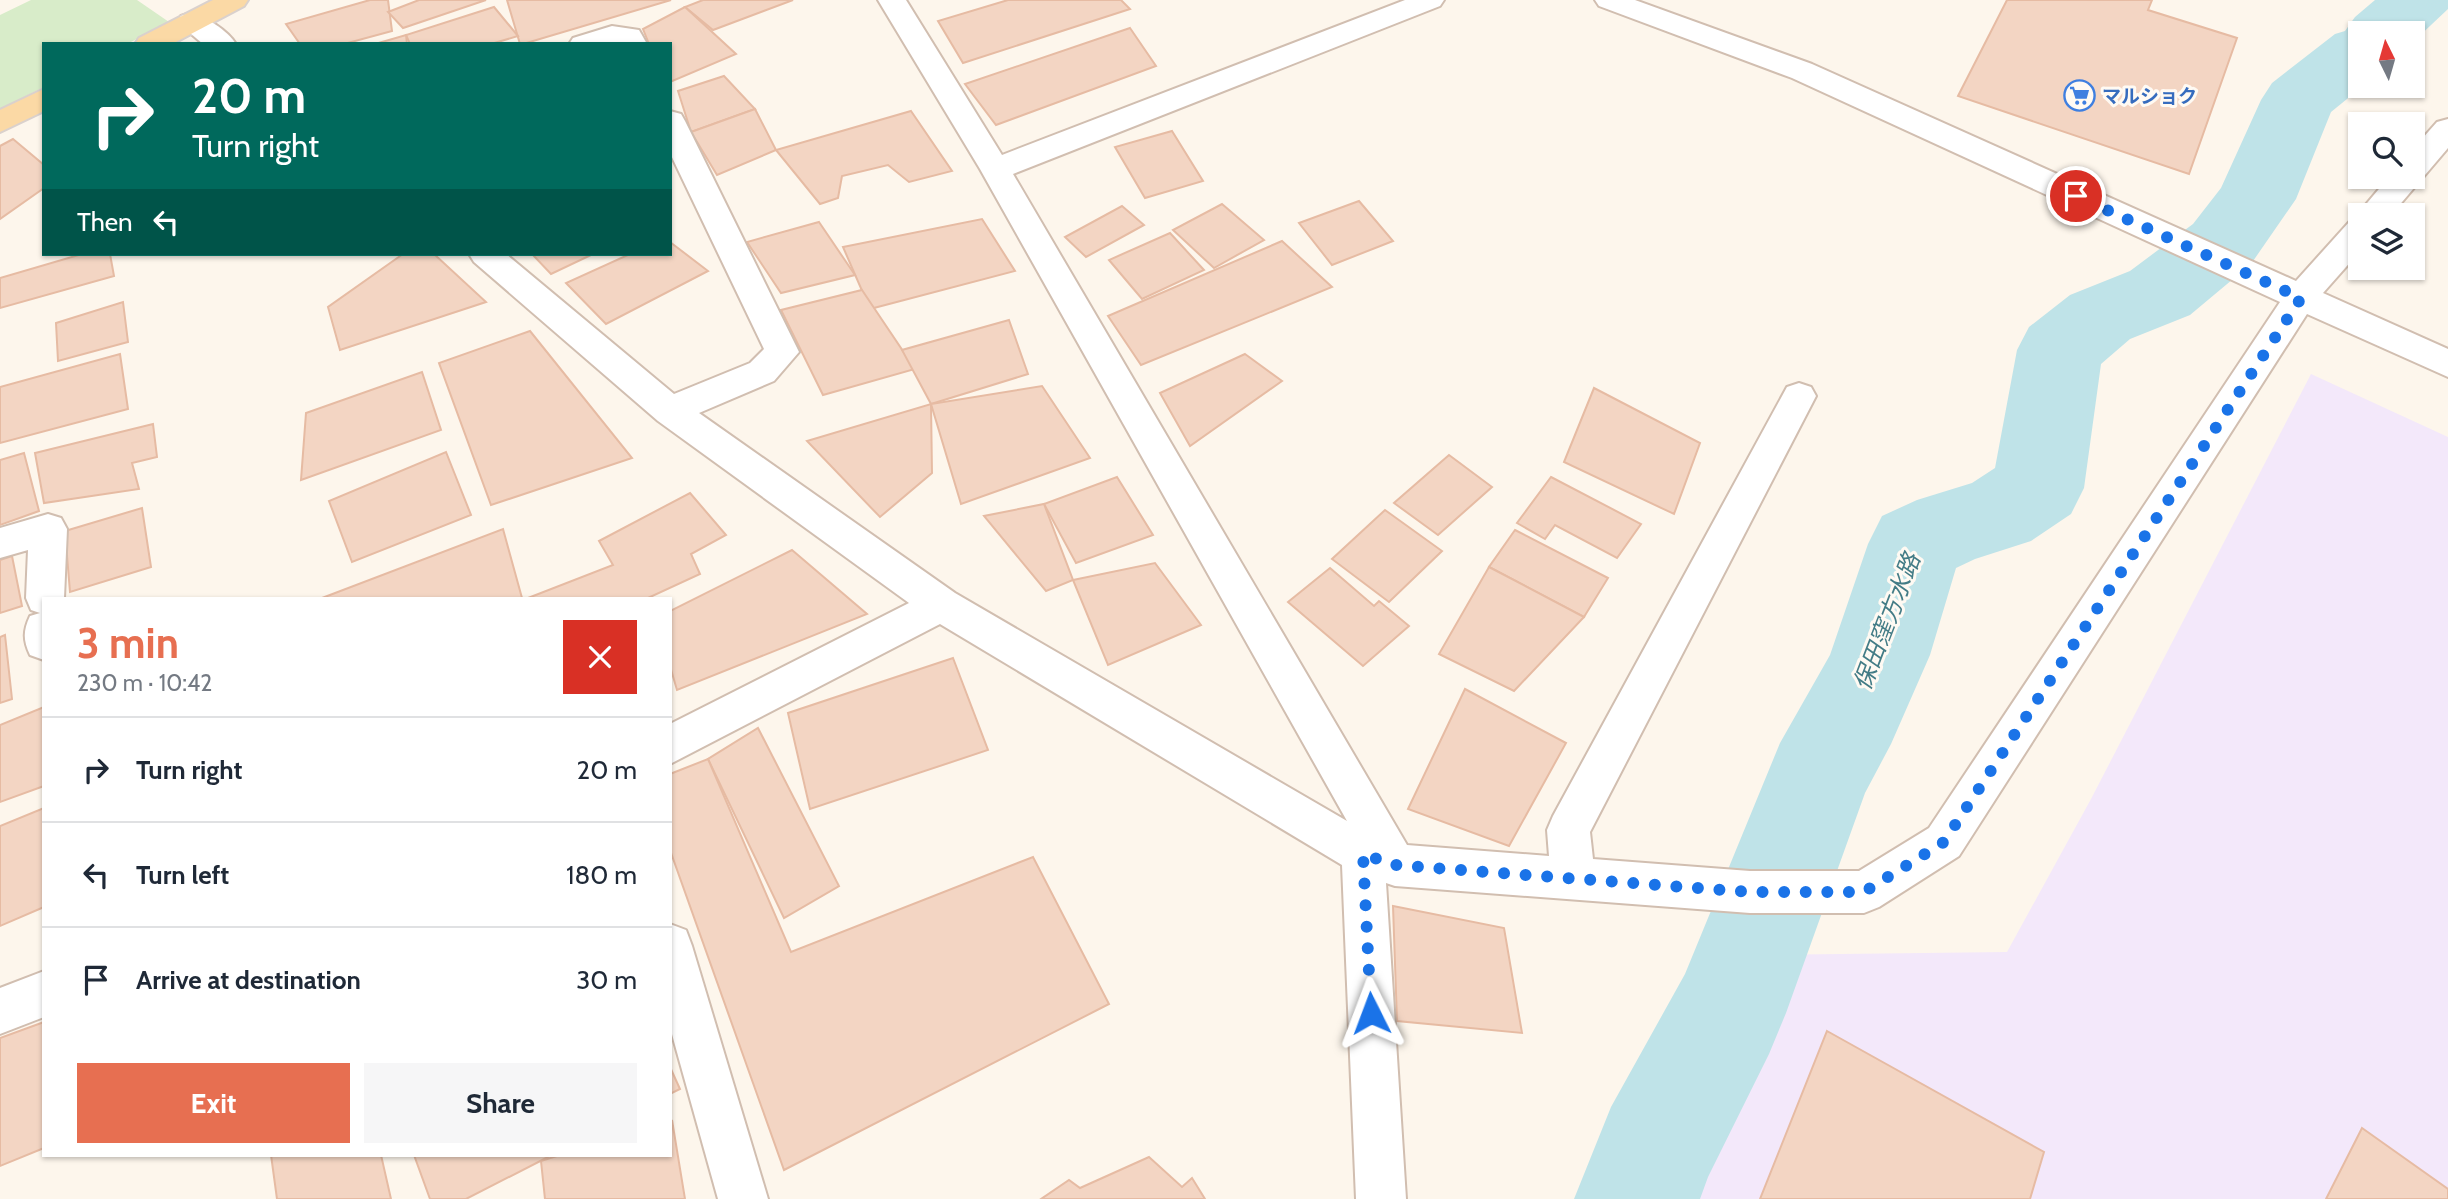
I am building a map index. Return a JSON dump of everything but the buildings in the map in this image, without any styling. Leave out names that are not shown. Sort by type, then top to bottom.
[{"type":"main road","points":[[153,42],[234,0]]},
{"type":"main road","points":[[0,122],[42,100]]},
{"type":"street","points":[[892,0],[995,169],[1379,860],[1381,1199]]},
{"type":"street","points":[[995,169],[1430,0]]},
{"type":"street","points":[[1609,0],[1802,71],[2448,365]]},
{"type":"street","points":[[191,22],[219,42]]},
{"type":"street","points":[[589,42],[612,35],[629,36],[632,42]]},
{"type":"street","points":[[670,411],[762,372],[782,352],[678,154],[672,129]]},
{"type":"street","points":[[2425,155],[2448,129]]},
{"type":"street","points":[[2383,203],[2396,189]]},
{"type":"street","points":[[487,256],[670,411],[941,605],[1379,860],[1750,892],[1864,892],[1944,842],[2284,291],[2348,239]]},
{"type":"street","points":[[1573,877],[1568,830],[1799,396]]},
{"type":"street","points":[[0,543],[48,529],[45,597]]},
{"type":"street","points":[[672,744],[941,605]]},
{"type":"street","points":[[672,953],[743,1199]]},
{"type":"street","points":[[0,1011],[42,995]]},
{"type":"shaded area","points":[[2311,374],[2448,437],[2448,1199],[1687,1199],[1767,955],[2007,952],[2091,799]]},
{"type":"green space","points":[[31,0],[137,0],[169,22],[131,42],[42,42],[42,88],[0,109],[0,15]]},
{"type":"waterway","name":"保田窪方水路","points":[[2394,21],[2419,0]]},
{"type":"waterway","name":"保田窪方水路","points":[[1637,1199],[1655,1151],[1728,1013],[1818,777],[1855,711],[1880,655],[1916,544],[1950,527],[1998,514],[2038,488],[2060,350],[2100,317],[2160,293],[2222,244],[2256,199],[2299,100],[2348,60]]},
{"type":"place","name":"マルショク","points":[[2079,96]]},
{"type":"route","points":[[1371,1013],[1363,854],[1395,865],[1750,892],[1864,892],[1944,842],[2301,298],[2076,196]]}]
